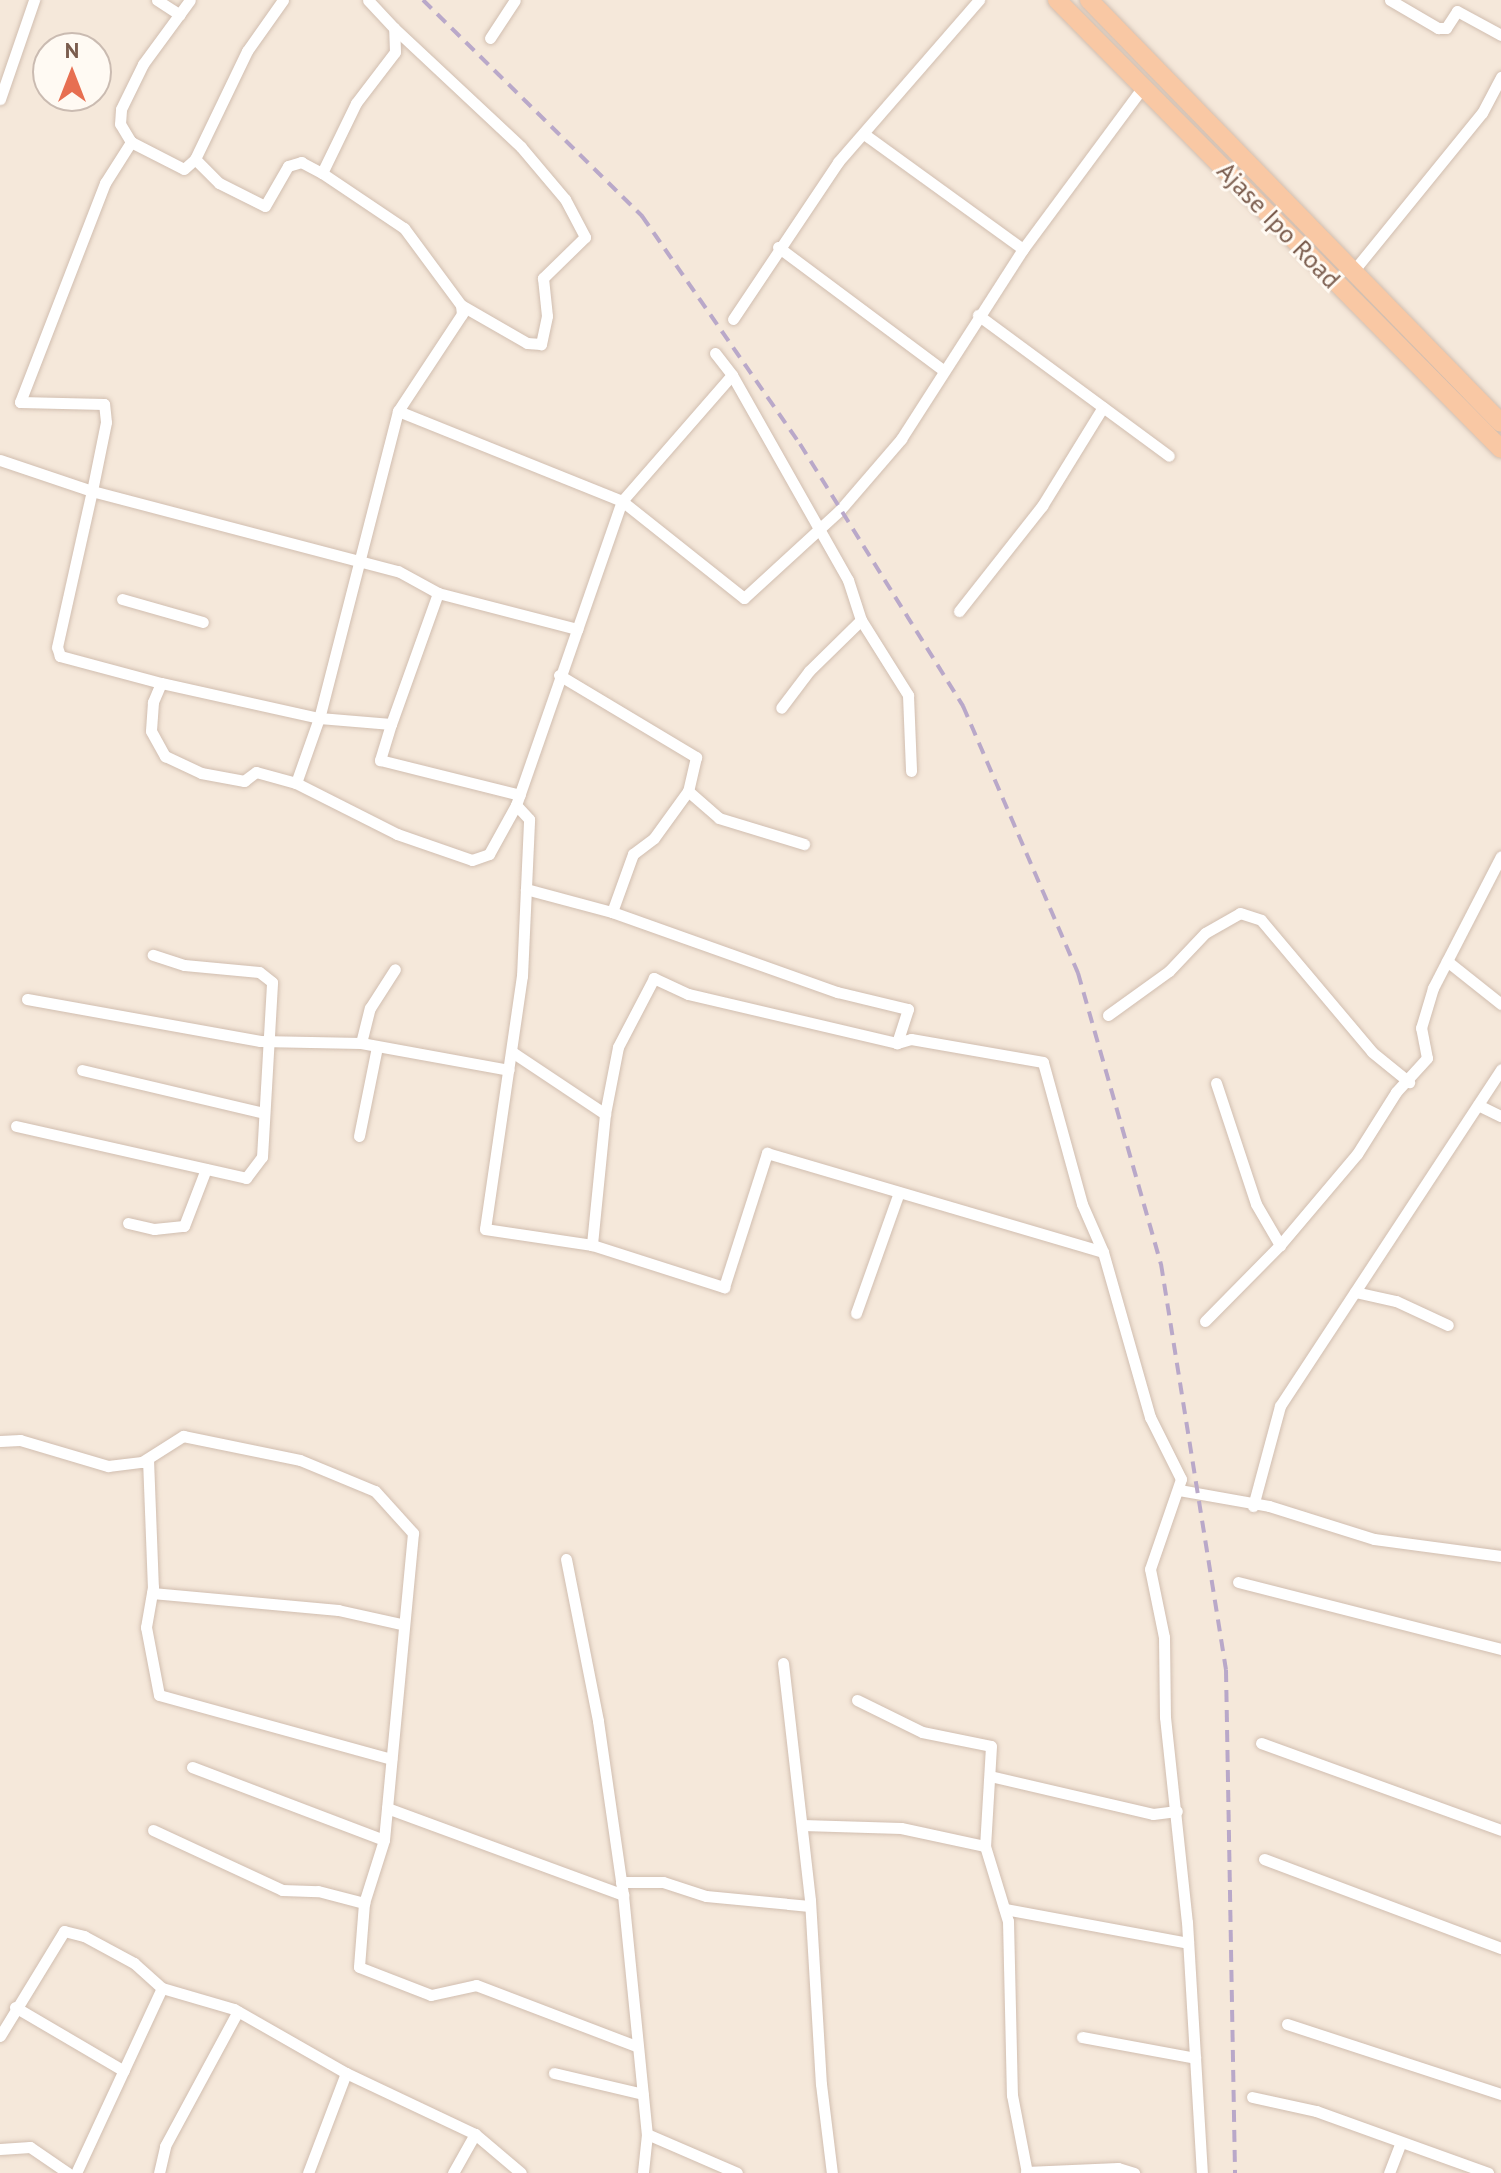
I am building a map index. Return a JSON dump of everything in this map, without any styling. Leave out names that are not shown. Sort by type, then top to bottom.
[{"type":"highway","name":"Ajase Ipo Road","points":[[1057,0],[1501,449]]},
{"type":"highway","name":"Ajase Ipo Road","points":[[1089,0],[1355,269],[1501,423]]},
{"type":"street","points":[[0,99],[34,0]]},
{"type":"street","points":[[157,0],[180,15]]},
{"type":"street","points":[[190,0],[143,64],[121,109],[120,124],[131,142],[184,169],[195,159],[247,51],[283,0]]},
{"type":"street","points":[[195,159],[219,183],[265,206],[288,166],[301,162],[322,173],[404,228],[461,305],[527,343],[541,344],[547,316],[543,278],[585,237],[565,199],[521,147],[368,0]]},
{"type":"street","points":[[490,38],[515,0]]},
{"type":"street","points":[[733,319],[778,247],[864,134],[979,0]]},
{"type":"street","points":[[1390,0],[1438,28],[1446,28],[1457,11],[1501,35]]},
{"type":"street","points":[[322,173],[356,103],[395,52],[394,28]]},
{"type":"street","points":[[1355,269],[1482,113],[1501,77]]},
{"type":"street","points":[[398,411],[622,501],[744,598],[819,530],[901,439],[1023,249],[1143,87]]},
{"type":"street","points":[[864,134],[1023,249]]},
{"type":"street","points":[[131,142],[105,183],[20,402],[104,404],[106,422],[60,656],[161,683],[319,718],[391,724]]},
{"type":"street","points":[[778,247],[943,370]]},
{"type":"street","points":[[296,783],[319,718],[357,560],[398,411],[455,325],[461,305]]},
{"type":"street","points":[[978,315],[1169,456]]},
{"type":"street","points":[[715,353],[732,375],[848,580],[861,620],[908,695],[911,771]]},
{"type":"street","points":[[161,683],[153,702],[151,731],[165,756],[201,773],[244,781],[256,772],[296,783],[397,834],[472,860],[489,854],[518,800],[622,501],[732,375]]},
{"type":"street","points":[[959,611],[1042,506],[1103,407]]},
{"type":"street","points":[[0,460],[92,491],[398,571],[438,593],[577,629]]},
{"type":"street","points":[[438,593],[380,760],[518,800],[529,819],[512,1052],[485,1229],[592,1245],[724,1287],[767,1153],[1103,1252]]},
{"type":"street","points":[[122,599],[203,622]]},
{"type":"street","points":[[781,708],[809,671],[861,620]]},
{"type":"street","points":[[559,675],[696,757],[688,791],[654,838],[633,854],[612,912]]},
{"type":"street","points":[[688,791],[719,818],[804,844]]},
{"type":"street","points":[[1205,1321],[1280,1245],[1357,1154],[1396,1092],[1409,1082],[1427,1058],[1421,1028],[1447,961],[1501,856]]},
{"type":"street","points":[[526,889],[612,912],[837,992],[908,1009],[897,1043]]},
{"type":"street","points":[[1108,1015],[1169,971],[1205,933],[1240,913],[1261,920],[1372,1052],[1409,1082]]},
{"type":"street","points":[[16,1126],[246,1178],[262,1157],[272,982],[259,972],[184,965],[153,955]]},
{"type":"street","points":[[1447,961],[1501,1004]]},
{"type":"street","points":[[361,1043],[370,1008],[395,969]]},
{"type":"street","points":[[592,1245],[605,1114],[618,1047],[654,978],[688,994],[897,1043],[911,1039],[1043,1062],[1082,1204],[1103,1252],[1150,1417],[1181,1479],[1150,1569],[1164,1637],[1165,1717],[1177,1811],[1188,1943],[1202,2173]]},
{"type":"street","points":[[27,999],[269,1042],[361,1043],[445,1054],[509,1070]]},
{"type":"street","points":[[359,1136],[377,1047]]},
{"type":"street","points":[[512,1052],[605,1114]]},
{"type":"street","points":[[1253,1506],[1280,1406],[1501,1069]]},
{"type":"street","points":[[82,1070],[264,1113]]},
{"type":"street","points":[[1216,1083],[1256,1204],[1280,1245]]},
{"type":"street","points":[[1478,1105],[1501,1116]]},
{"type":"street","points":[[128,1223],[154,1229],[184,1226],[206,1169]]},
{"type":"street","points":[[856,1313],[899,1192]]},
{"type":"street","points":[[1355,1292],[1396,1301],[1448,1325]]},
{"type":"street","points":[[0,1441],[20,1440],[108,1466],[148,1459],[183,1436],[300,1460],[375,1491],[413,1533],[401,1624],[384,1840],[364,1903],[359,1967],[431,1995],[476,1985],[638,2047]]},
{"type":"street","points":[[148,1459],[152,1593],[146,1627],[159,1695],[391,1759]]},
{"type":"street","points":[[1179,1490],[1253,1506],[1269,1506],[1374,1539],[1501,1556]]},
{"type":"street","points":[[566,1559],[598,1721],[623,1895],[647,2134],[643,2173]]},
{"type":"street","points":[[1238,1582],[1501,1649]]},
{"type":"street","points":[[152,1593],[338,1610],[401,1624]]},
{"type":"street","points":[[783,1663],[810,1906],[821,2084],[832,2173]]},
{"type":"street","points":[[857,1700],[922,1732],[991,1746],[985,1846],[1005,1909],[1012,2095],[1026,2173],[1118,2168],[1134,2173]]},
{"type":"street","points":[[1261,1743],[1501,1830]]},
{"type":"street","points":[[192,1767],[384,1840]]},
{"type":"street","points":[[990,1776],[1153,1814],[1177,1811]]},
{"type":"street","points":[[387,1808],[623,1895]]},
{"type":"street","points":[[802,1825],[873,1831],[901,1828],[985,1846]]},
{"type":"street","points":[[153,1830],[282,1890],[318,1891],[364,1903]]},
{"type":"street","points":[[1264,1859],[1501,1948]]},
{"type":"street","points":[[621,1882],[663,1882],[706,1896],[810,1906]]},
{"type":"street","points":[[1005,1909],[1188,1943]]},
{"type":"street","points":[[0,2036],[64,1931],[84,1936],[134,1963],[162,1988],[210,1998],[238,2011],[346,2073],[475,2134],[521,2173]]},
{"type":"street","points":[[76,2173],[162,1988]]},
{"type":"street","points":[[15,2007],[124,2071]]},
{"type":"street","points":[[159,2173],[165,2146],[238,2011]]},
{"type":"street","points":[[1287,2024],[1501,2094]]},
{"type":"street","points":[[1082,2037],[1195,2058]]},
{"type":"street","points":[[308,2173],[346,2073]]},
{"type":"street","points":[[554,2073],[643,2094]]},
{"type":"street","points":[[1252,2097],[1316,2111],[1488,2173]]},
{"type":"street","points":[[453,2173],[475,2134]]},
{"type":"street","points":[[647,2134],[737,2173]]},
{"type":"street","points":[[1389,2173],[1401,2142]]},
{"type":"street","points":[[0,2149],[30,2147],[68,2173]]},
{"type":"shaded area","points":[[0,0],[1501,0],[1501,2173],[0,2173]]},
{"type":"railway","points":[[423,0],[642,216],[800,444],[963,706],[1078,973],[1161,1264],[1226,1670],[1235,2173]]}]
